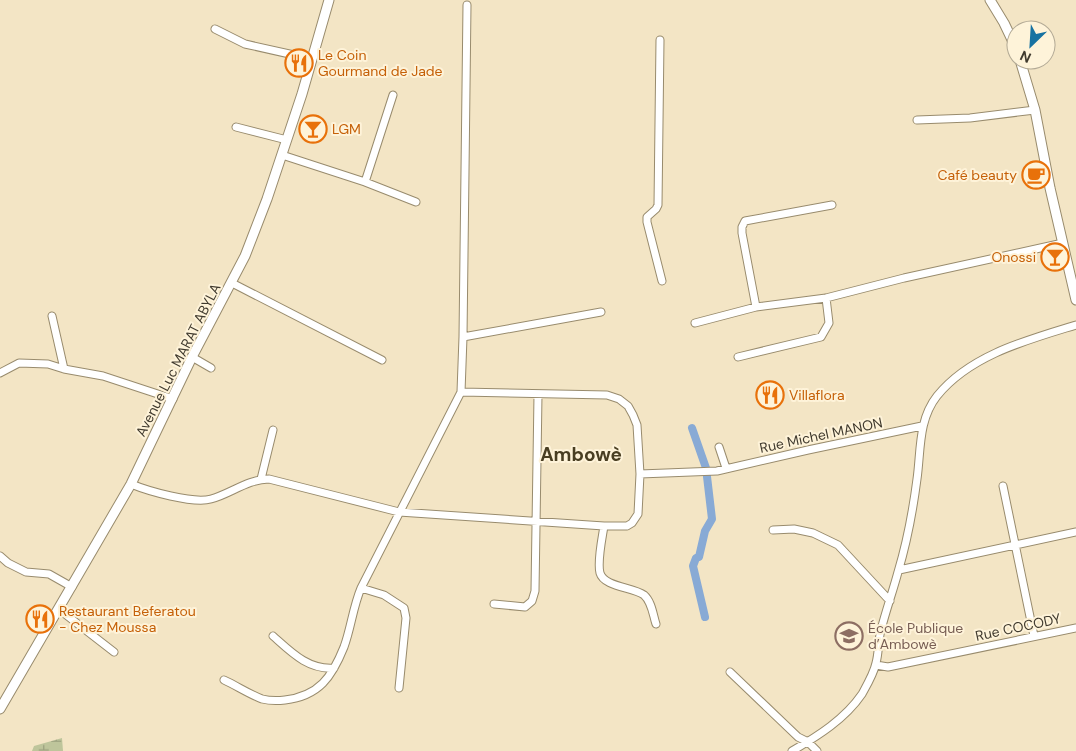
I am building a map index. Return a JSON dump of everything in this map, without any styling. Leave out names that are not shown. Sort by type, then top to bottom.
[{"type":"street","name":"Avenue Luc MARAT ABYLA","points":[[0,709],[131,484],[192,357],[232,283],[256,231],[287,140],[329,0]]},
{"type":"street","points":[[990,0],[1006,30]]},
{"type":"street","points":[[224,680],[263,699],[274,701],[300,698],[325,682],[344,646],[361,588],[461,392],[467,5]]},
{"type":"street","points":[[215,29],[246,44],[312,59]]},
{"type":"street","points":[[660,40],[658,205],[647,217],[646,222],[662,281]]},
{"type":"street","points":[[1023,70],[1035,110],[1076,300]]},
{"type":"street","points":[[365,182],[393,95]]},
{"type":"street","points":[[917,120],[970,118],[1035,110]]},
{"type":"street","points":[[236,127],[287,140]]},
{"type":"street","points":[[282,155],[365,182],[416,202]]},
{"type":"street","points":[[756,307],[742,233],[745,221],[832,205]]},
{"type":"street","points":[[695,323],[756,307],[826,298],[904,278],[1063,243]]},
{"type":"street","points":[[232,283],[382,360]]},
{"type":"street","points":[[738,357],[821,337],[829,323],[826,298]]},
{"type":"street","points":[[463,337],[601,312]]},
{"type":"street","points":[[52,316],[64,369]]},
{"type":"street","points":[[792,751],[808,742],[843,716],[854,705],[863,692],[876,664],[881,630],[899,570],[917,478],[922,426],[929,408],[936,397],[946,386],[964,372],[984,360],[1014,345],[1076,326]]},
{"type":"street","points":[[192,357],[211,368]]},
{"type":"street","points":[[0,373],[18,362],[48,364],[103,376],[173,399]]},
{"type":"street","points":[[131,484],[155,493],[201,501],[261,479],[399,512],[604,526],[628,526],[632,523],[638,514],[640,474],[637,425],[628,406],[619,399],[607,396],[461,392]]},
{"type":"street","points":[[494,604],[526,607],[532,600],[535,591],[538,395]]},
{"type":"street","name":"Rue Michel MANON","points":[[640,474],[717,471],[922,426]]},
{"type":"street","points":[[261,479],[273,430]]},
{"type":"street","points":[[719,447],[726,468]]},
{"type":"street","points":[[1002,486],[1034,636]]},
{"type":"street","points":[[604,526],[599,568],[600,575],[606,582],[645,596],[650,604],[656,624]]},
{"type":"street","points":[[773,530],[794,529],[813,533],[838,546],[890,601]]},
{"type":"street","points":[[899,570],[1076,532]]},
{"type":"street","points":[[0,556],[8,563],[26,572],[49,574],[72,586]]},
{"type":"street","points":[[361,588],[384,595],[404,608],[406,618],[399,688]]},
{"type":"street","points":[[58,610],[114,652]]},
{"type":"street","name":"Rue COCODY","points":[[876,664],[888,668],[1076,628]]},
{"type":"street","points":[[273,636],[300,659],[323,669],[334,668]]},
{"type":"street","points":[[730,672],[798,737],[808,742],[816,751]]},
{"type":"green space","points":[[62,738],[63,751],[32,751],[34,746]]},
{"type":"waterway","points":[[692,428],[706,468],[712,519],[705,531],[699,557],[696,558],[693,566],[705,617]]},
{"type":"place","name":"Le Coin Gourmand de Jade","points":[[299,63]]},
{"type":"place","name":"LGM","points":[[313,129]]},
{"type":"place","name":"Café beauty","points":[[1036,175]]},
{"type":"place","name":"Onossi","points":[[1055,257]]},
{"type":"place","name":"Villaflora","points":[[770,395]]},
{"type":"place","name":"Restaurant Beferatou - Chez Moussa","points":[[40,619]]},
{"type":"place","name":"École Publique d’Ambowè","points":[[849,636]]},
{"type":"district","name":"Ambowè","points":[[581,454]]}]
